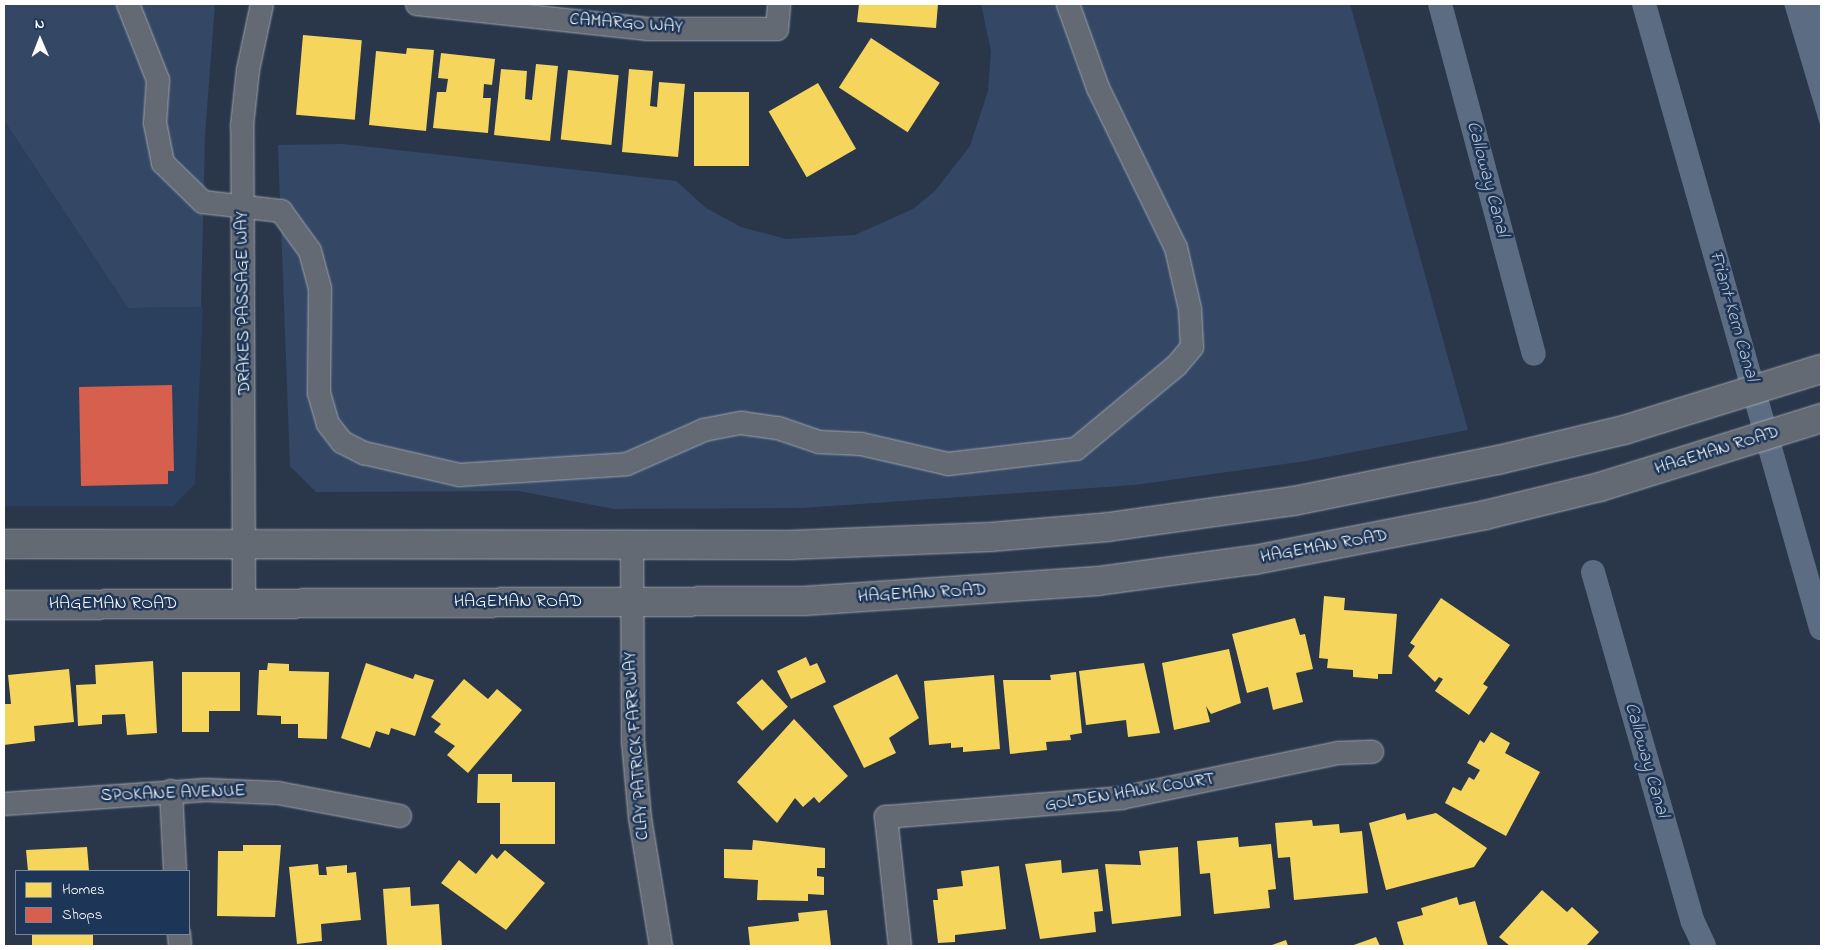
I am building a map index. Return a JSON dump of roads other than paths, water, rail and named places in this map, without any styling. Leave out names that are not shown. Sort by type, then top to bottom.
[{"type":"main road","points":[[4,544],[790,545],[990,538],[1203,516],[1498,460],[1711,405],[1821,369]]},
{"type":"main road","name":"HAGEMAN ROAD","points":[[4,605],[804,601],[980,592],[1196,568],[1486,515],[1723,450],[1814,421]]},
{"type":"street","points":[[128,4],[158,80],[155,122],[163,163],[203,202],[281,211],[310,251],[320,288],[318,393],[328,424],[342,442],[364,453],[459,475],[628,464],[704,430],[740,423],[778,428],[819,442],[861,444],[948,464],[1076,449],[1177,364],[1192,347],[1190,310],[1176,248],[1102,96],[1068,4]]},
{"type":"street","name":"DRAKES PASSAGE WAY","points":[[244,604],[246,544],[242,126],[248,70],[262,4]]},
{"type":"street","name":"CAMARGO WAY","points":[[417,4],[648,29],[777,29],[780,4]]},
{"type":"street","name":"CLAY PATRICK FARR WAY","points":[[632,544],[630,602],[640,818],[661,946]]},
{"type":"street","name":"GOLDEN HAWK COURT","points":[[900,946],[886,817],[1121,798],[1339,753],[1372,752]]},
{"type":"street","points":[[170,791],[175,870]]},
{"type":"street","name":"SPOKANE AVENUE","points":[[4,804],[170,791],[278,793],[400,816]]},
{"type":"waterway","name":"Calloway Canal","points":[[1440,4],[1534,354]]},
{"type":"waterway","name":"Friant-Kern Canal","points":[[1644,4],[1821,628]]},
{"type":"waterway","name":"Calloway Canal","points":[[1593,572],[1693,922],[1704,946]]}]
